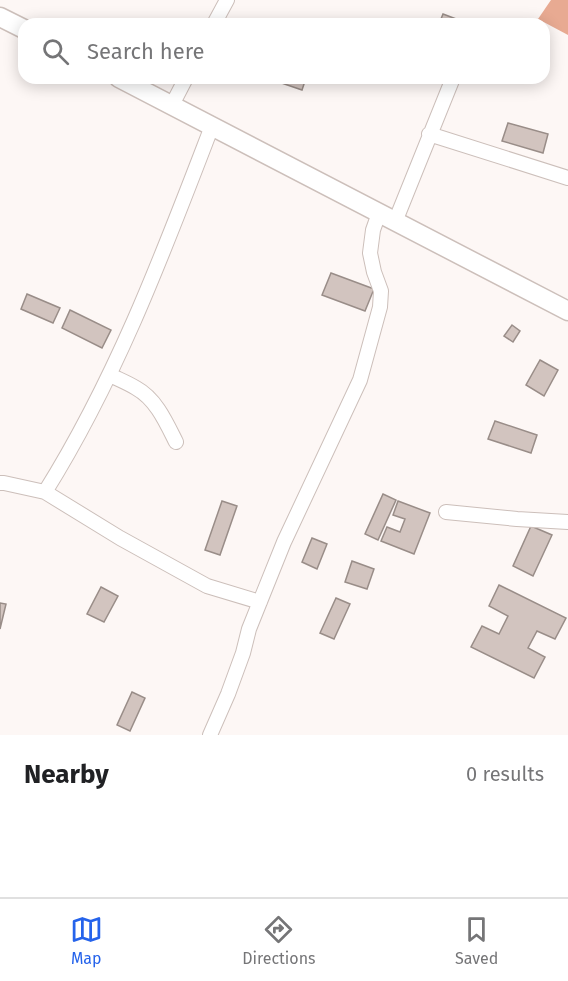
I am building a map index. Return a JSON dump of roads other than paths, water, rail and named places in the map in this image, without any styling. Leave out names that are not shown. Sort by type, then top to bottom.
[{"type":"street","points":[[217,18],[227,0]]},
{"type":"street","points":[[0,17],[18,26]]},
{"type":"street","points":[[131,84],[568,311]]},
{"type":"street","points":[[172,105],[183,84]]},
{"type":"street","points":[[210,735],[228,694],[249,629],[284,542],[360,380],[380,307],[381,291],[370,253],[373,230],[387,218],[429,134],[450,84]]},
{"type":"street","points":[[45,492],[65,461],[110,375],[157,268],[212,126]]},
{"type":"street","points":[[429,134],[568,178]]},
{"type":"street","points":[[110,375],[138,388],[149,398],[176,442]]},
{"type":"street","points":[[0,483],[45,492],[207,586],[260,602]]},
{"type":"street","points":[[446,512],[568,522]]}]
